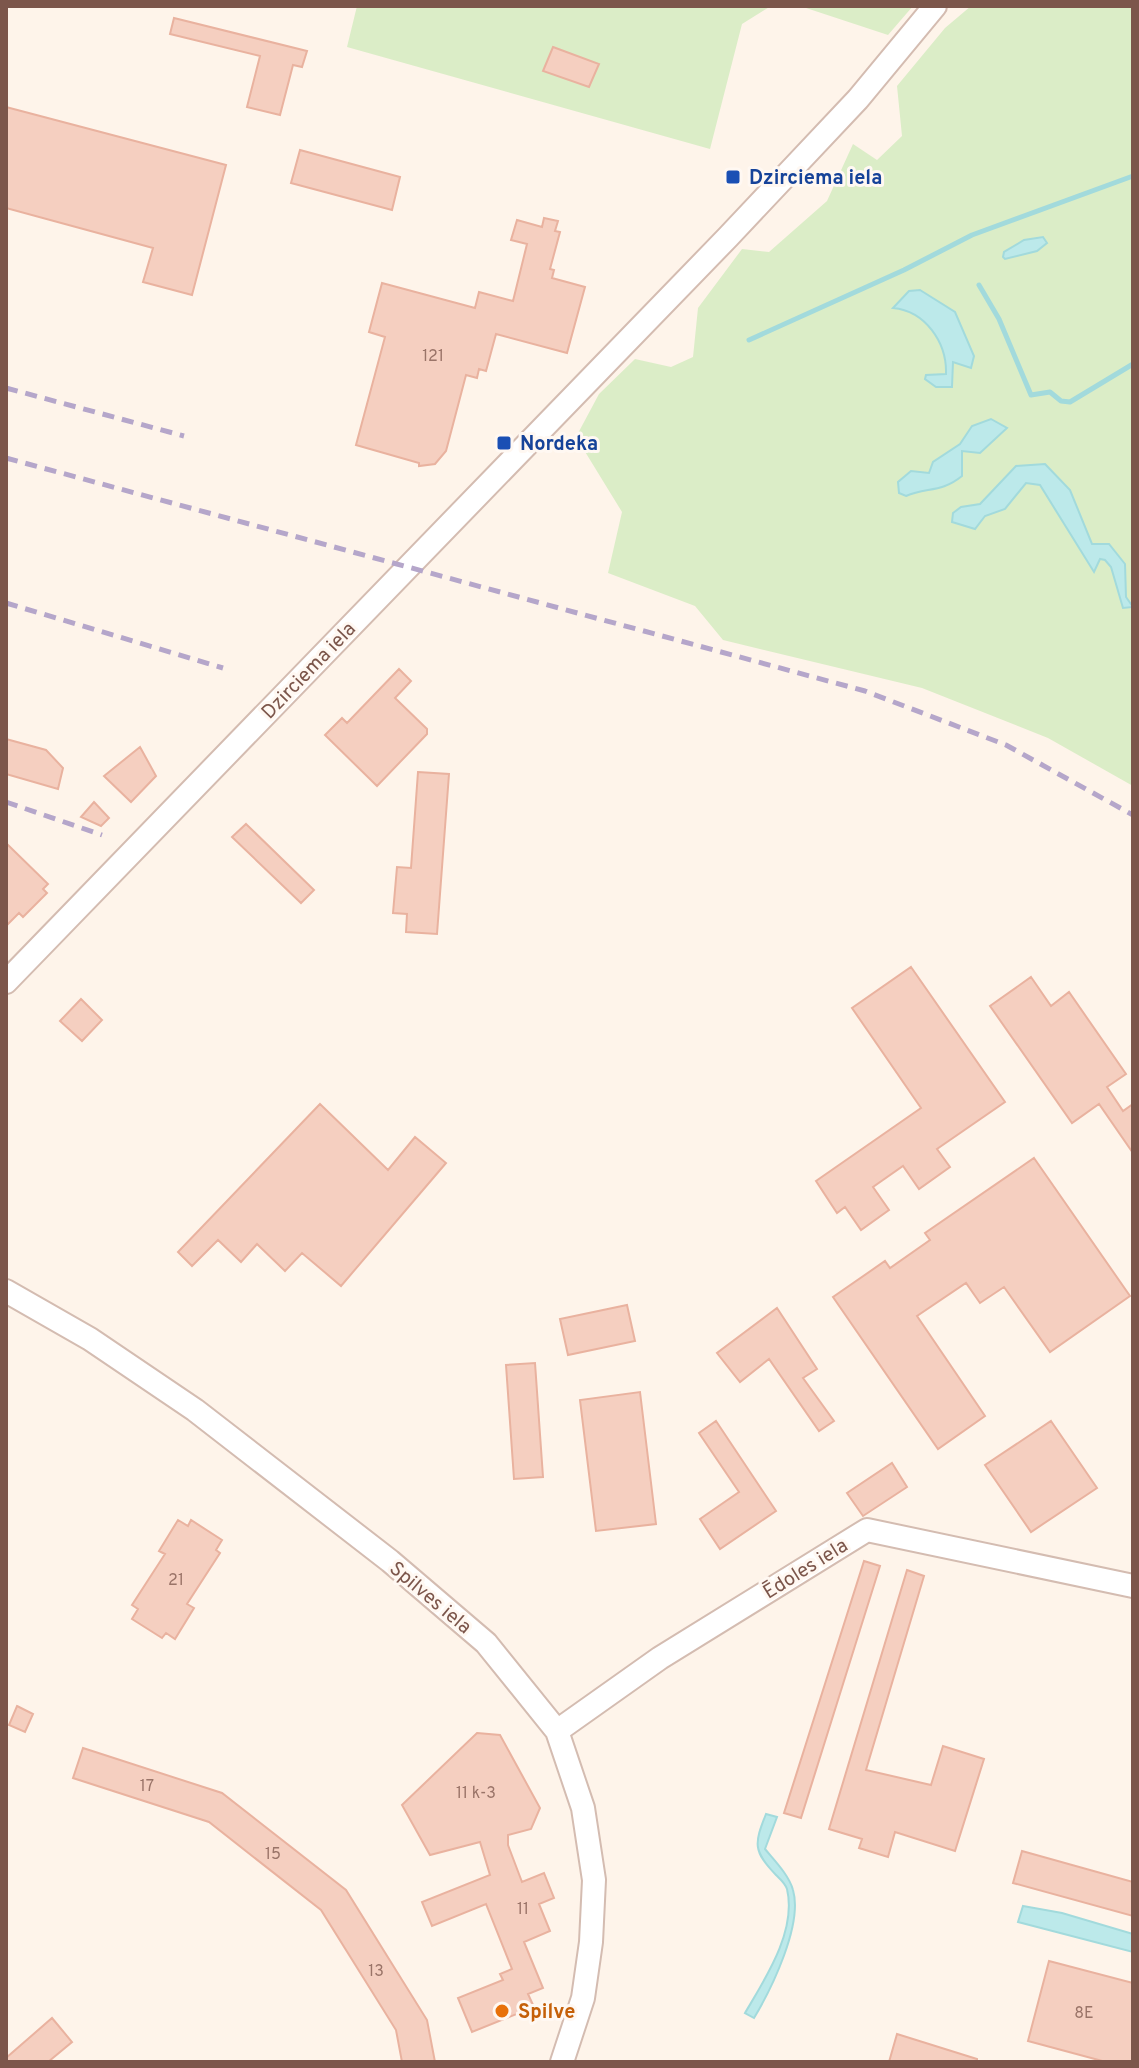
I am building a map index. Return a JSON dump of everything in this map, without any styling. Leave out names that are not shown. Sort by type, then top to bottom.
[{"type":"street","name":"Dzirciema iela","points":[[6,982],[728,237],[858,99],[935,6]]},
{"type":"street","name":"Spilves iela","points":[[6,1291],[90,1339],[195,1410],[390,1561],[486,1643],[557,1731],[583,1808],[594,1880],[591,1942],[583,1998],[562,2062]]},
{"type":"street","name":"Ēdoles iela","points":[[557,1731],[660,1658],[867,1530],[1133,1586]]},
{"type":"green space","points":[[357,6],[771,6],[742,24],[710,149],[347,47]]},
{"type":"green space","points":[[800,6],[913,6],[888,35]]},
{"type":"green space","points":[[971,6],[1133,6],[1133,786],[1048,738],[922,688],[723,640],[695,606],[608,573],[622,512],[576,437],[599,394],[635,359],[671,367],[693,357],[698,308],[742,249],[769,252],[827,201],[853,144],[877,160],[902,136],[897,86],[945,28]]},
{"type":"water","points":[[1043,237],[1047,243],[1037,251],[1003,257],[1004,252],[1024,240]]},
{"type":"water","points":[[920,290],[955,312],[974,356],[971,368],[953,362],[952,387],[936,387],[925,379],[926,375],[946,374],[943,351],[932,330],[915,315],[893,308],[909,291]]},
{"type":"water","points":[[991,419],[1007,428],[980,453],[962,451],[962,476],[941,487],[906,496],[899,493],[898,482],[911,471],[929,473],[933,462],[960,444],[972,426]]},
{"type":"water","points":[[1045,464],[1070,490],[1092,544],[1109,544],[1125,564],[1126,597],[1133,607],[1123,608],[1111,567],[1105,560],[1100,559],[1094,572],[1040,485],[1026,483],[1005,509],[985,516],[975,529],[952,522],[953,513],[961,507],[980,504],[1016,466]]},
{"type":"water","points":[[766,1814],[777,1817],[765,1849],[788,1879],[795,1904],[784,1956],[754,2018],[745,2013],[777,1954],[789,1905],[786,1887],[763,1860],[758,1847]]},
{"type":"water","points":[[1023,1906],[1062,1913],[1133,1934],[1133,1952],[1018,1922]]},
{"type":"building","points":[[174,18],[307,51],[302,67],[293,65],[280,115],[247,107],[260,56],[170,34]]},
{"type":"building","points":[[553,47],[599,64],[589,87],[543,71]]},
{"type":"building","points":[[6,107],[226,165],[192,295],[143,282],[153,248],[6,208]]},
{"type":"building","points":[[300,150],[400,177],[392,210],[291,183]]},
{"type":"building","points":[[544,218],[558,221],[555,231],[560,232],[550,269],[554,270],[552,278],[585,287],[567,353],[496,334],[486,371],[479,369],[477,378],[466,375],[446,451],[435,464],[419,466],[419,463],[356,445],[385,337],[369,332],[382,283],[475,308],[479,292],[513,301],[527,244],[511,240],[517,220],[542,227]]},
{"type":"building","points":[[399,669],[411,681],[395,698],[427,729],[427,734],[377,786],[325,735],[342,718],[347,723]]},
{"type":"building","points":[[6,739],[46,750],[63,768],[58,789],[6,774]]},
{"type":"building","points":[[140,747],[156,776],[131,802],[104,776]]},
{"type":"building","points":[[418,772],[449,774],[437,934],[406,932],[407,914],[393,913],[397,867],[411,868]]},
{"type":"building","points":[[94,802],[109,818],[101,826],[81,817]]},
{"type":"building","points":[[246,824],[314,890],[301,903],[232,837]]},
{"type":"building","points":[[6,843],[48,884],[43,889],[47,893],[23,917],[19,913],[6,926]]},
{"type":"building","points":[[911,967],[1005,1102],[937,1149],[950,1167],[919,1189],[903,1166],[873,1187],[889,1210],[861,1230],[845,1207],[837,1213],[816,1181],[921,1108],[852,1008]]},
{"type":"building","points":[[1031,977],[1051,1006],[1069,992],[1126,1074],[1107,1087],[1123,1111],[1133,1104],[1133,1153],[1099,1104],[1072,1123],[990,1006]]},
{"type":"building","points":[[81,999],[102,1020],[82,1041],[60,1021]]},
{"type":"building","points":[[320,1104],[388,1170],[415,1137],[446,1163],[341,1286],[302,1253],[285,1271],[257,1244],[241,1262],[218,1240],[192,1266],[178,1252]]},
{"type":"building","points":[[1034,1158],[1130,1296],[1050,1352],[1004,1287],[980,1303],[966,1283],[917,1316],[985,1416],[938,1449],[833,1297],[885,1261],[890,1268],[930,1240],[925,1233]]},
{"type":"building","points":[[627,1305],[635,1341],[568,1355],[560,1319]]},
{"type":"building","points":[[777,1308],[817,1369],[803,1378],[834,1421],[819,1431],[769,1359],[740,1382],[717,1353]]},
{"type":"building","points":[[535,1363],[543,1477],[514,1479],[506,1365]]},
{"type":"building","points":[[640,1392],[656,1524],[596,1531],[580,1400]]},
{"type":"building","points":[[716,1421],[776,1511],[720,1549],[700,1519],[739,1492],[699,1433]]},
{"type":"building","points":[[1051,1421],[1097,1488],[1031,1532],[985,1465]]},
{"type":"building","points":[[892,1463],[907,1487],[863,1516],[847,1493]]},
{"type":"building","points":[[178,1520],[188,1526],[191,1520],[222,1540],[216,1550],[220,1553],[187,1604],[194,1608],[175,1639],[166,1633],[162,1638],[132,1619],[138,1609],[132,1605],[165,1554],[159,1551]]},
{"type":"building","points":[[864,1561],[880,1566],[801,1818],[784,1813]]},
{"type":"building","points":[[907,1570],[924,1576],[866,1770],[931,1785],[943,1746],[984,1759],[955,1851],[895,1832],[888,1857],[859,1848],[862,1839],[829,1829]]},
{"type":"building","points":[[17,1706],[33,1714],[25,1732],[9,1725]]},
{"type":"building","points":[[477,1733],[500,1735],[540,1808],[531,1829],[508,1835],[508,1845],[522,1882],[544,1873],[554,1898],[539,1904],[550,1931],[524,1942],[543,1988],[528,1994],[534,2007],[472,2032],[458,1998],[503,1980],[500,1974],[512,1969],[486,1904],[432,1926],[422,1902],[490,1875],[480,1842],[430,1855],[402,1805]]},
{"type":"building","points":[[83,1748],[222,1793],[346,1890],[427,2020],[435,2062],[402,2062],[396,2030],[321,1910],[209,1822],[73,1778]]},
{"type":"building","points":[[1022,1851],[1133,1882],[1133,1916],[1013,1883]]},
{"type":"building","points":[[1049,1961],[1133,1983],[1133,2062],[1106,2062],[1028,2041]]},
{"type":"building","points":[[52,2018],[72,2042],[48,2062],[6,2062],[6,2058]]},
{"type":"building","points":[[897,2034],[977,2059],[977,2062],[889,2062]]},
{"type":"waterway","points":[[749,340],[904,270],[972,235],[1133,176]]},
{"type":"waterway","points":[[979,285],[999,319],[1031,395],[1050,392],[1061,401],[1070,402],[1133,364]]},
{"type":"railway","points":[[6,388],[184,436]]},
{"type":"railway","points":[[6,458],[865,691],[1006,745],[1133,815]]},
{"type":"railway","points":[[6,603],[223,668]]},
{"type":"railway","points":[[6,802],[102,835]]},
{"type":"place","name":"Dzirciema iela","points":[[733,177]]},
{"type":"place","name":"Nordeka","points":[[504,443]]},
{"type":"place","name":"Spilve","points":[[502,2011]]}]
